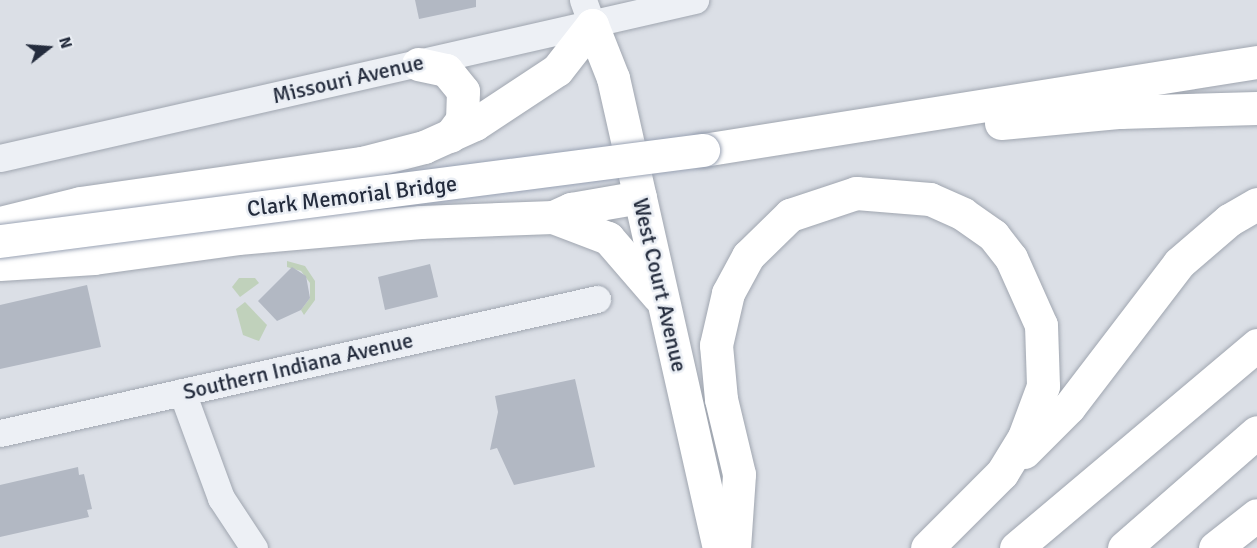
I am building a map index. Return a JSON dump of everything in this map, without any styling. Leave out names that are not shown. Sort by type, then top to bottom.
[{"type":"main road","points":[[0,223],[80,203],[362,163],[450,136],[556,70],[587,12]]},
{"type":"main road","name":"West Court Avenue","points":[[587,12],[613,78],[718,548]]},
{"type":"main road","points":[[703,150],[1257,62]]},
{"type":"main road","points":[[418,64],[446,70],[463,91],[462,120],[450,136]]},
{"type":"main road","points":[[703,150],[1120,112],[1257,108]]},
{"type":"main road","name":"Clark Memorial Bridge","points":[[0,241],[703,150]]},
{"type":"main road","points":[[734,548],[739,474],[721,399],[716,345],[728,293],[748,256],[790,215],[856,193],[930,199],[963,214],[993,235],[1011,258],[1041,325],[1043,386],[1024,437],[1002,473],[962,516]]},
{"type":"main road","points":[[0,264],[94,258],[368,226],[553,217],[571,209],[640,197]]},
{"type":"main road","points":[[927,548],[962,516],[1069,407],[1179,262],[1229,220],[1257,204]]},
{"type":"main road","points":[[553,217],[608,238],[663,303]]},
{"type":"main road","points":[[1016,548],[1257,345]]},
{"type":"main road","points":[[1124,548],[1257,432]]},
{"type":"main road","points":[[1215,548],[1257,515]]},
{"type":"street","name":"Missouri Avenue","points":[[0,158],[418,64],[587,12],[695,0]]},
{"type":"street","name":"Southern Indiana Avenue","points":[[0,434],[597,299]]},
{"type":"street","points":[[182,392],[221,498],[254,548]]},
{"type":"green space","points":[[287,261],[305,266],[315,281],[315,300],[304,315],[301,310],[310,298],[310,283],[301,271],[287,267]]},
{"type":"green space","points":[[239,278],[255,278],[259,283],[240,297],[232,287]]},
{"type":"green space","points":[[245,302],[267,325],[259,341],[243,335],[236,309]]},
{"type":"building","points":[[415,0],[476,0],[476,7],[419,19]]},
{"type":"building","points":[[430,264],[438,297],[385,310],[378,277]]},
{"type":"building","points":[[292,267],[306,276],[310,298],[301,310],[277,321],[258,301]]},
{"type":"building","points":[[87,285],[101,347],[0,369],[0,305]]},
{"type":"building","points":[[575,379],[595,467],[514,485],[497,448],[490,450],[498,412],[495,396]]},
{"type":"building","points":[[78,467],[79,475],[84,474],[92,509],[87,510],[89,517],[0,537],[0,485]]}]
